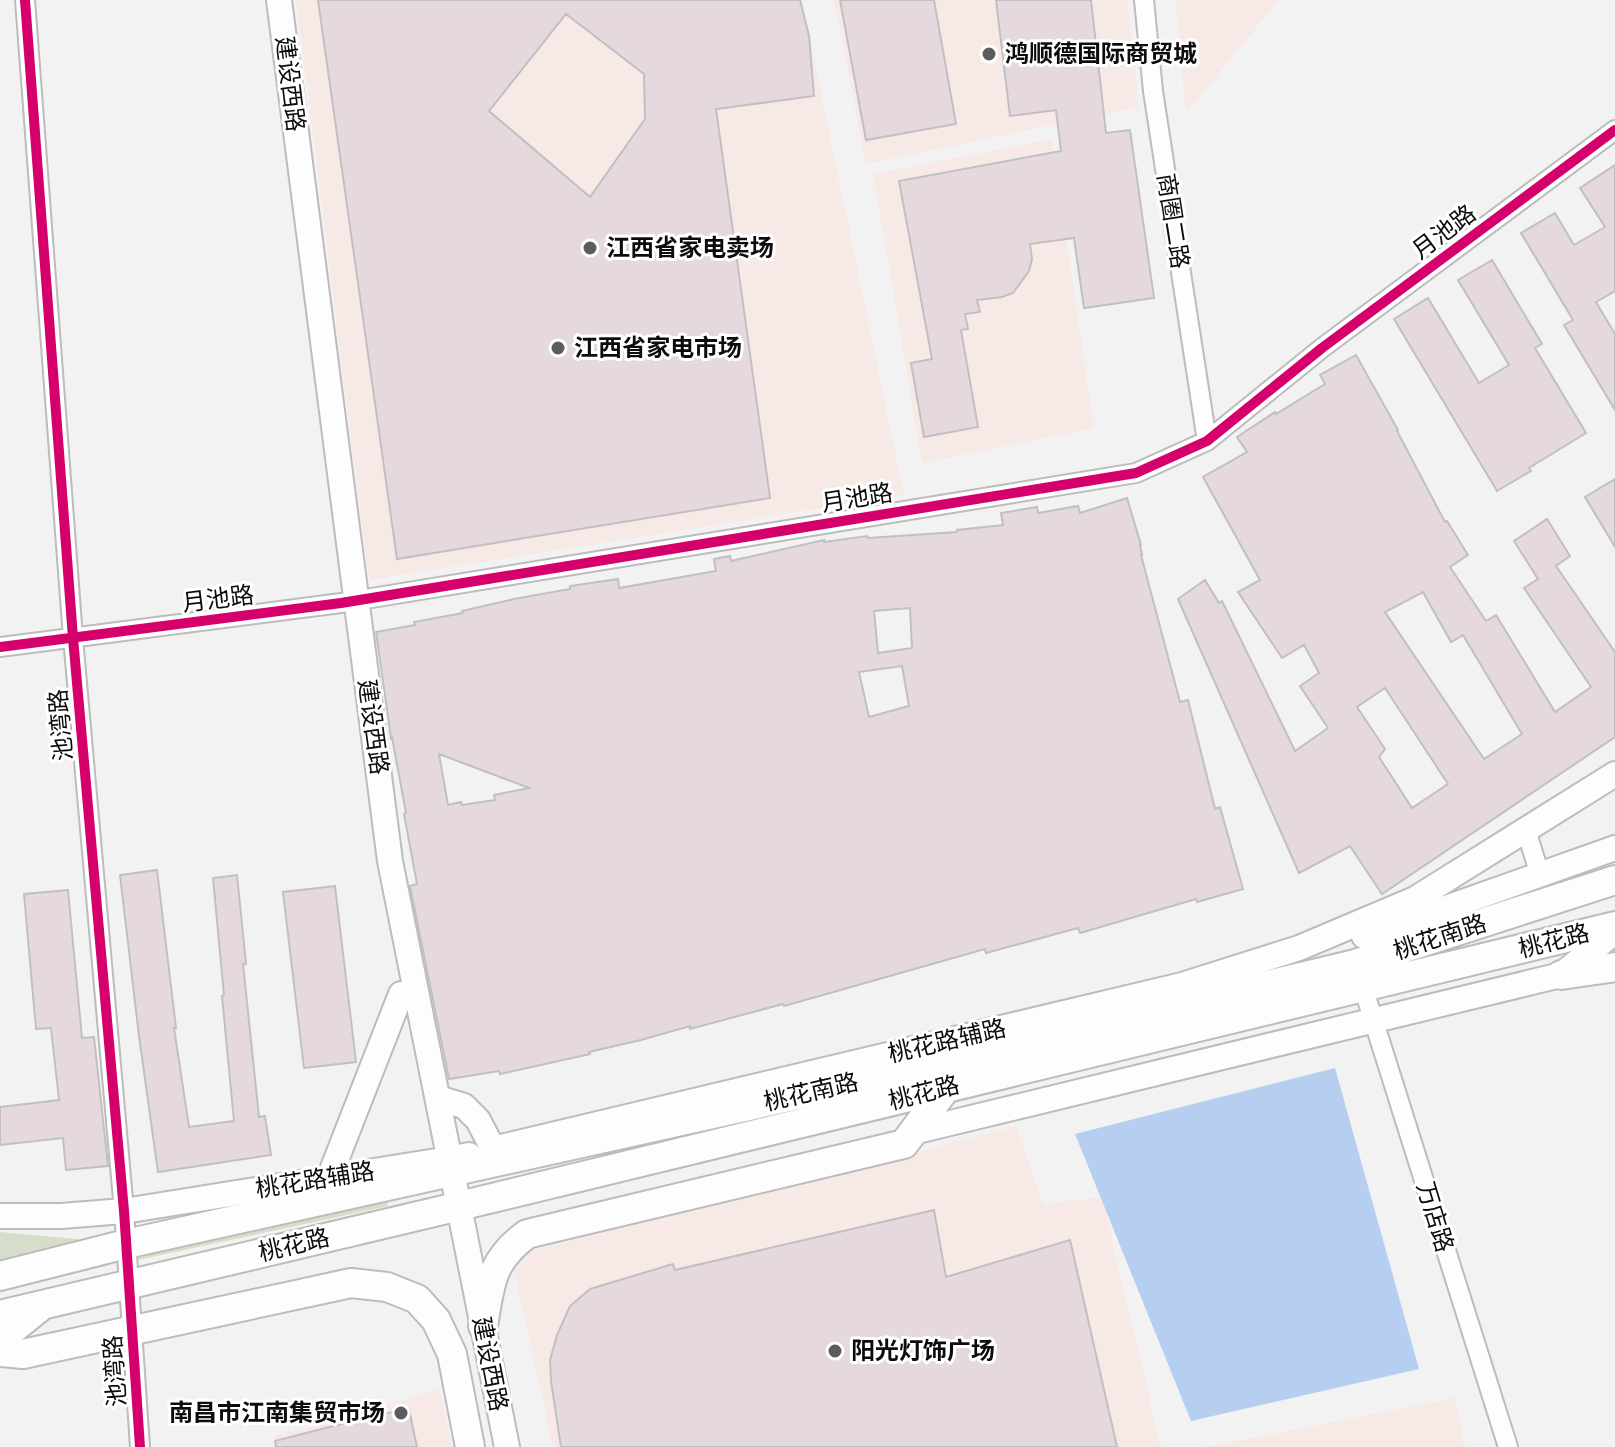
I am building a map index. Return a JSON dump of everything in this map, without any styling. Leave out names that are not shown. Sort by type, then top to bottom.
[{"type":"main road","name":"建设西路","points":[[263,0],[349,602],[390,861],[438,1098],[443,1167]]},
{"type":"main road","name":"建设西路","points":[[279,0],[349,602],[375,863],[401,994],[443,1167],[491,1447]]},
{"type":"main road","name":"桃花路辅路","points":[[0,1216],[61,1216],[124,1211],[329,1178],[443,1167],[493,1149],[1182,985],[1299,948],[1415,899],[1615,774]]},
{"type":"main road","points":[[483,1326],[492,1276],[511,1245],[527,1234],[904,1144],[942,1076],[1398,925],[1615,848]]},
{"type":"main road","name":"桃花南路","points":[[0,1276],[443,1167],[942,1076],[1355,964],[1615,880]]},
{"type":"main road","points":[[1561,975],[1615,929]]},
{"type":"main road","name":"桃花路","points":[[0,1315],[451,1208],[942,1076],[1363,987],[1615,929]]},
{"type":"main road","points":[[913,1132],[1561,975],[1615,967]]},
{"type":"main road","points":[[329,1178],[401,994]]},
{"type":"main road","points":[[438,1098],[464,1106],[478,1120],[493,1149]]},
{"type":"main road","name":"建设西路","points":[[451,1208],[483,1326],[507,1447]]},
{"type":"main road","points":[[0,1352],[23,1354],[351,1283],[387,1287],[417,1299],[436,1320],[452,1354],[470,1447]]},
{"type":"main road","points":[[0,1342],[47,1304]]},
{"type":"street","name":"池湾路","points":[[25,0],[73,638],[124,1211],[140,1447]]},
{"type":"street","name":"商圈二路","points":[[1144,0],[1155,101],[1207,441]]},
{"type":"street","name":"月池路","points":[[0,647],[349,602],[1136,473],[1207,441],[1322,348],[1615,130]]},
{"type":"street","points":[[1526,830],[1540,875]]},
{"type":"street","name":"万店路","points":[[1363,987],[1508,1447]]},
{"type":"shaded area","name":"江西省家电卖场","points":[[296,0],[802,0],[904,495],[369,580]]},
{"type":"shaded area","name":"鸿顺德国际商贸城","points":[[834,0],[1127,0],[1139,107],[866,164]]},
{"type":"shaded area","points":[[1175,0],[1279,0],[1186,113]]},
{"type":"shaded area","points":[[1052,139],[1094,428],[922,463],[873,174]]},
{"type":"shaded area","name":"阳光灯饰广场","points":[[1016,1126],[1043,1204],[1102,1197],[1161,1447],[553,1447],[511,1256]]},
{"type":"shaded area","name":"南昌市江南集贸市场","points":[[440,1389],[452,1447],[277,1447],[275,1436]]},
{"type":"shaded area","points":[[1455,1398],[1465,1447],[1205,1447]]},
{"type":"green space","points":[[384,1187],[388,1206],[138,1260],[134,1234]]},
{"type":"green space","points":[[0,1232],[109,1242],[110,1265],[0,1292]]},
{"type":"water","points":[[1335,1068],[1419,1369],[1191,1421],[1075,1134]]},
{"type":"building","name":"江西省家电卖场","points":[[318,0],[800,0],[809,36],[814,96],[716,109],[770,498],[397,559]],"holes":[[[566,14],[644,74],[645,119],[590,197],[489,111]]]},
{"type":"building","points":[[840,0],[934,0],[956,124],[866,140]]},
{"type":"building","points":[[996,0],[1091,0],[1106,133],[1130,130],[1154,298],[1084,308],[1074,238],[1030,244],[1032,259],[1029,271],[1013,293],[977,300],[980,312],[965,314],[968,329],[961,330],[978,427],[924,437],[911,363],[932,359],[899,181],[1061,151],[1056,110],[1010,116]]},
{"type":"building","points":[[1615,165],[1615,291],[1596,302],[1615,334],[1615,410],[1564,325],[1573,320],[1521,233],[1555,213],[1574,245],[1605,227],[1580,188]]},
{"type":"building","points":[[1492,260],[1542,344],[1535,348],[1586,433],[1497,491],[1394,319],[1428,298],[1479,383],[1509,365],[1458,280]]},
{"type":"building","points":[[1356,355],[1445,522],[1468,555],[1450,567],[1486,621],[1496,615],[1555,712],[1591,687],[1524,588],[1538,579],[1514,541],[1547,519],[1570,556],[1556,566],[1615,652],[1615,737],[1382,894],[1350,846],[1299,873],[1178,599],[1205,580],[1219,603],[1222,601],[1295,751],[1328,728],[1300,686],[1319,673],[1304,645],[1282,658],[1238,592],[1260,580],[1203,477],[1247,452],[1237,437],[1325,384],[1320,375]],"holes":[[[1423,592],[1451,642],[1463,635],[1522,734],[1484,759],[1385,612]],[[1385,688],[1448,784],[1412,808],[1379,757],[1385,749],[1357,707]]]},
{"type":"building","points":[[1615,479],[1615,547],[1585,497]]},
{"type":"building","points":[[1127,498],[1180,702],[1188,700],[1215,809],[1220,807],[1243,889],[1197,902],[1196,899],[1080,933],[1078,928],[986,953],[985,949],[784,1006],[690,1029],[690,1026],[590,1054],[500,1074],[499,1071],[449,1079],[410,886],[417,884],[376,632],[570,589],[570,586],[618,579],[619,588],[716,571],[714,559],[730,556],[731,561],[824,540],[957,532],[1003,525],[1001,513],[1037,507],[1038,513],[1078,506],[1080,513]],"holes":[[[910,608],[912,648],[878,653],[874,611]],[[902,666],[909,706],[869,717],[859,672]],[[439,754],[529,788],[494,795],[495,800],[448,805]]]},
{"type":"building","points":[[157,870],[174,1028],[189,1127],[234,1121],[213,878],[237,875],[259,1117],[265,1116],[271,1155],[158,1172],[120,875]]},
{"type":"building","points":[[335,886],[356,1062],[304,1068],[283,892]]},
{"type":"building","points":[[68,890],[82,1038],[94,1037],[108,1166],[66,1170],[63,1138],[0,1145],[0,1107],[59,1100],[51,1028],[36,1029],[24,894]]},
{"type":"building","name":"阳光灯饰广场","points":[[934,1210],[946,1277],[1070,1240],[1117,1447],[561,1447],[550,1360],[570,1306],[590,1289],[673,1264],[675,1270]]},
{"type":"building","points":[[409,1409],[417,1447],[276,1447],[275,1441]]},
{"type":"cycle path","points":[[25,0],[73,638],[124,1211],[140,1447]]},
{"type":"cycle path","points":[[0,647],[341,603],[1136,473],[1207,441],[1322,348],[1615,130]]},
{"type":"place","name":"鸿顺德国际商贸城","points":[[989,54]]},
{"type":"place","name":"江西省家电卖场","points":[[590,248]]},
{"type":"place","name":"江西省家电市场","points":[[558,348]]},
{"type":"place","name":"阳光灯饰广场","points":[[835,1351]]},
{"type":"place","name":"南昌市江南集贸市场","points":[[401,1413]]}]
